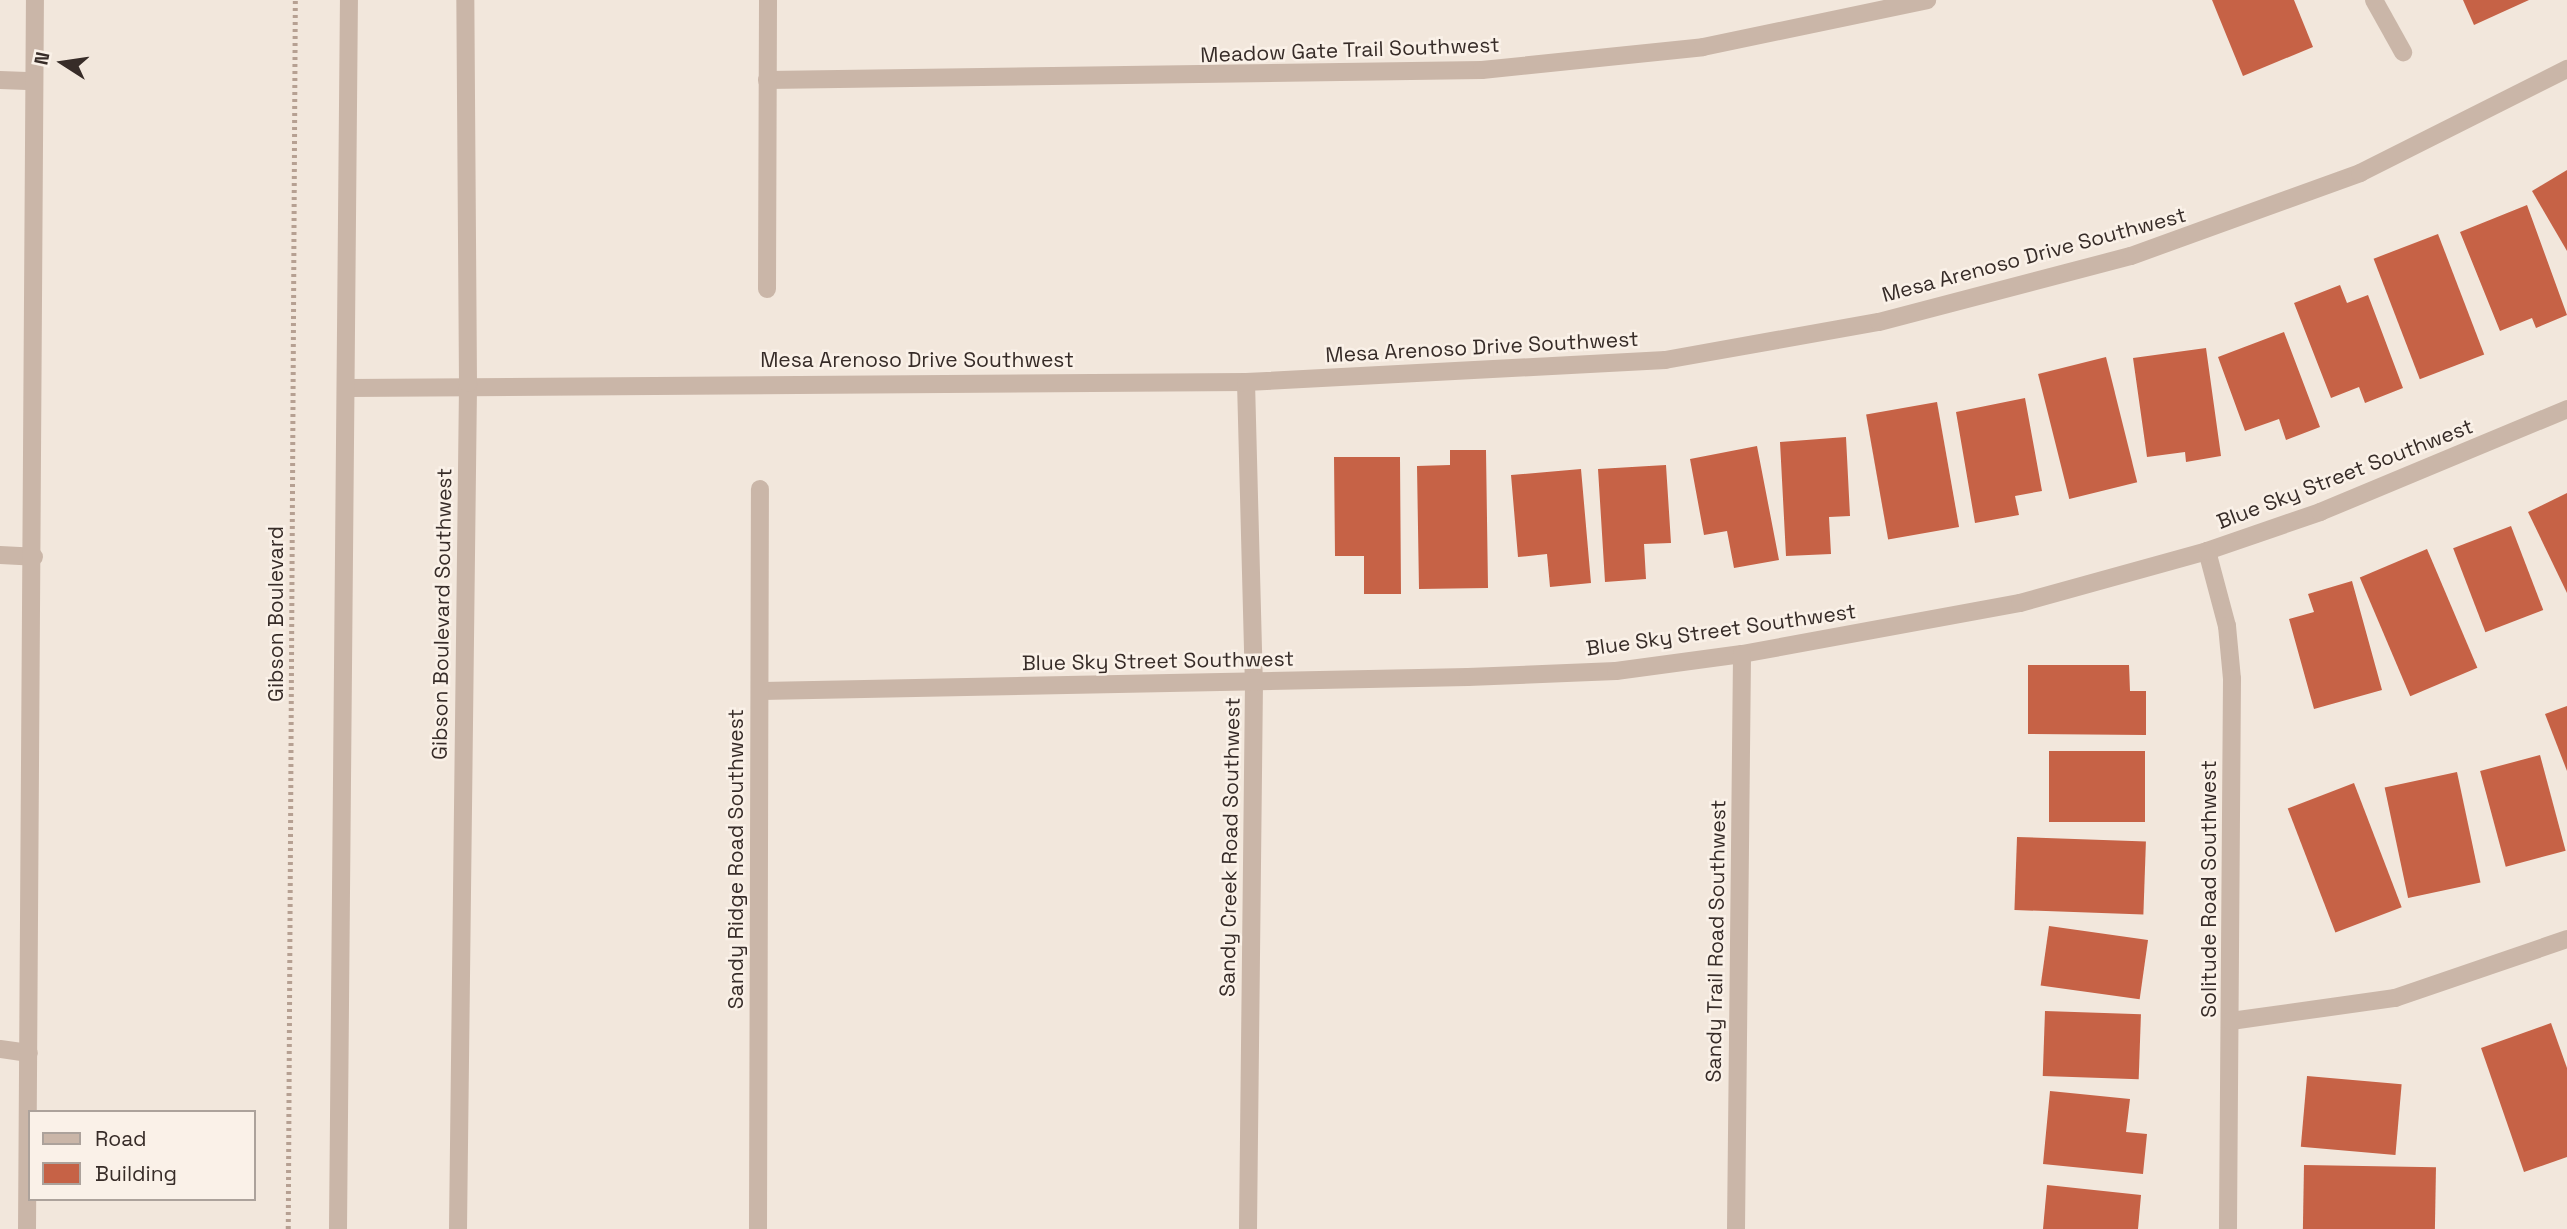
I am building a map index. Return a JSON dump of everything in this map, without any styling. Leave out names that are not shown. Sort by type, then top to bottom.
[{"type":"street","points":[[28,1110],[34,557],[35,0]]},
{"type":"street","points":[[338,1229],[349,388],[349,0]]},
{"type":"street","name":"Gibson Boulevard Southwest","points":[[458,1229],[468,383],[465,0]]},
{"type":"street","points":[[767,289],[768,0]]},
{"type":"street","name":"Meadow Gate Trail Southwest","points":[[767,80],[1495,69],[1703,47],[1927,0]]},
{"type":"street","points":[[2374,0],[2403,52]]},
{"type":"street","name":"Mesa Arenoso Drive Southwest","points":[[349,388],[468,383],[1246,382],[1665,360],[1879,321],[2131,256],[2255,215],[2453,130],[2567,69]]},
{"type":"street","points":[[0,80],[34,82]]},
{"type":"street","name":"Sandy Creek Road Southwest","points":[[1246,382],[1254,682],[1248,1229]]},
{"type":"street","name":"Blue Sky Street Southwest","points":[[760,691],[1254,682],[1616,671],[1742,654],[2020,603],[2207,551],[2320,512],[2567,409]]},
{"type":"street","name":"Sandy Ridge Road Southwest","points":[[758,1229],[760,489]]},
{"type":"street","name":"Solitude Road Southwest","points":[[2207,551],[2227,626],[2232,679],[2228,1229]]},
{"type":"street","points":[[0,555],[34,557]]},
{"type":"street","name":"Sandy Trail Road Southwest","points":[[1737,1229],[1742,654]]},
{"type":"street","points":[[2231,1020],[2395,998],[2567,939]]},
{"type":"street","points":[[0,1049],[29,1053]]},
{"type":"street","points":[[27,1229],[28,1141]]},
{"type":"path","name":"Gibson Boulevard","points":[[288,1229],[295,0]]},
{"type":"building","points":[[2212,0],[2294,0],[2313,47],[2243,76]]},
{"type":"building","points":[[2463,0],[2529,0],[2474,25]]},
{"type":"building","points":[[2567,170],[2567,251],[2532,191]]},
{"type":"building","points":[[2527,205],[2567,315],[2536,328],[2532,318],[2500,331],[2460,232]]},
{"type":"building","points":[[2438,234],[2484,354],[2420,379],[2374,259]]},
{"type":"building","points":[[2340,285],[2347,303],[2368,295],[2403,388],[2365,403],[2359,387],[2331,398],[2294,303]]},
{"type":"building","points":[[2284,332],[2320,427],[2286,440],[2279,419],[2245,431],[2218,357]]},
{"type":"building","points":[[2206,348],[2221,456],[2186,462],[2185,452],[2147,457],[2133,358]]},
{"type":"building","points":[[2106,357],[2137,482],[2069,499],[2038,374]]},
{"type":"building","points":[[2025,398],[2042,491],[2015,496],[2019,515],[1975,523],[1956,412]]},
{"type":"building","points":[[1937,402],[1959,527],[1888,540],[1866,415]]},
{"type":"building","points":[[1846,437],[1850,516],[1829,517],[1831,554],[1786,556],[1780,442]]},
{"type":"building","points":[[1757,446],[1779,560],[1734,568],[1727,531],[1704,535],[1690,459]]},
{"type":"building","points":[[1450,450],[1486,450],[1488,588],[1419,589],[1417,466],[1450,465]]},
{"type":"building","points":[[1334,457],[1400,457],[1401,594],[1364,594],[1364,556],[1335,556]]},
{"type":"building","points":[[1666,465],[1671,543],[1644,544],[1646,579],[1605,582],[1598,469]]},
{"type":"building","points":[[1581,469],[1591,583],[1550,587],[1547,554],[1518,557],[1511,475]]},
{"type":"building","points":[[2567,493],[2567,593],[2528,512]]},
{"type":"building","points":[[2511,526],[2543,610],[2485,632],[2453,548]]},
{"type":"building","points":[[2427,549],[2477,668],[2410,696],[2360,578]]},
{"type":"building","points":[[2352,581],[2382,690],[2314,709],[2289,619],[2314,612],[2308,594]]},
{"type":"building","points":[[2028,665],[2129,665],[2130,691],[2146,691],[2146,735],[2028,734]]},
{"type":"building","points":[[2567,706],[2567,771],[2545,714]]},
{"type":"building","points":[[2049,751],[2145,751],[2145,822],[2049,822]]},
{"type":"building","points":[[2540,755],[2566,851],[2506,867],[2480,771]]},
{"type":"building","points":[[2457,772],[2480,883],[2408,898],[2385,787]]},
{"type":"building","points":[[2354,783],[2402,907],[2335,933],[2288,808]]},
{"type":"building","points":[[2017,837],[2146,842],[2143,914],[2014,910]]},
{"type":"building","points":[[2049,926],[2148,940],[2140,999],[2041,985]]},
{"type":"building","points":[[2045,1011],[2141,1014],[2139,1079],[2043,1076]]},
{"type":"building","points":[[2551,1023],[2567,1068],[2567,1157],[2524,1172],[2481,1048]]},
{"type":"building","points":[[2307,1076],[2402,1084],[2395,1155],[2301,1147]]},
{"type":"building","points":[[2050,1091],[2130,1099],[2126,1132],[2147,1134],[2143,1174],[2043,1164]]},
{"type":"building","points":[[2304,1165],[2436,1167],[2435,1229],[2303,1229]]},
{"type":"building","points":[[2047,1185],[2141,1195],[2138,1229],[2043,1229]]}]
